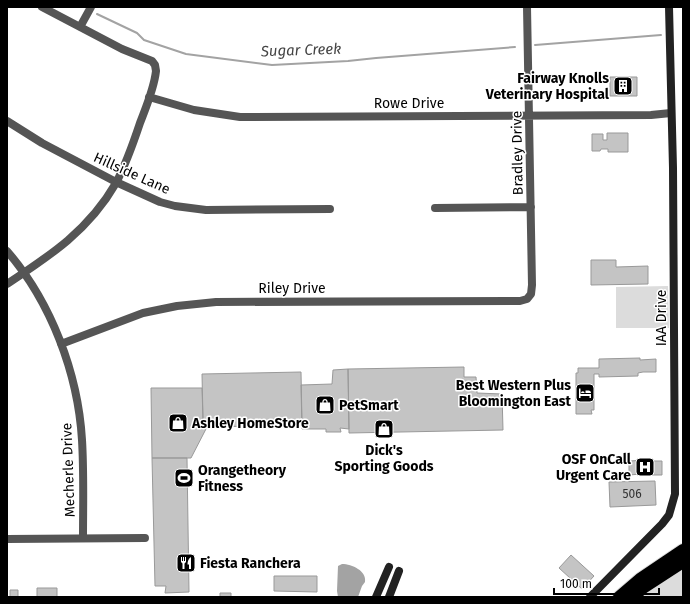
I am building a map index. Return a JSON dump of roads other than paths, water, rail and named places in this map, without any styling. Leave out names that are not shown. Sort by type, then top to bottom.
[{"type":"highway","points":[[619,597],[640,579],[683,550]]},
{"type":"highway","points":[[633,597],[648,584],[683,562]]},
{"type":"street","points":[[7,284],[73,236],[89,221],[116,182],[131,150],[156,76],[155,65],[152,61],[122,49],[42,7]]},
{"type":"street","points":[[80,27],[91,7]]},
{"type":"street","name":"Bradley Drive","points":[[527,7],[532,285],[529,298]]},
{"type":"street","name":"IAA Drive","points":[[590,597],[662,524],[669,515],[674,500],[676,487],[670,7]]},
{"type":"street","name":"Rowe Drive","points":[[149,97],[194,110],[240,117],[651,115],[671,113]]},
{"type":"street","name":"Hillside Lane","points":[[7,121],[42,143],[116,182],[160,202],[206,210],[330,209]]},
{"type":"street","points":[[435,208],[531,207]]},
{"type":"street","name":"Mecherle Drive","points":[[7,251],[24,273],[44,306],[61,344],[73,382],[80,419],[82,441],[83,538]]},
{"type":"street","name":"Riley Drive","points":[[61,344],[143,313],[161,308],[192,304],[216,302],[520,301],[529,298]]},
{"type":"street","points":[[7,538],[145,538]]},
{"type":"street","points":[[376,597],[389,567]]},
{"type":"street","points":[[389,597],[400,571]]},
{"type":"waterway","name":"Sugar Creek","points":[[97,14],[137,33],[144,40],[186,54],[272,65],[348,61],[515,47]]},
{"type":"waterway","name":"Sugar Creek","points":[[535,45],[661,35]]},
{"type":"place","name":"Fairway Knolls Veterinary Hospital","points":[[623,86]]},
{"type":"place","name":"Best Western Plus Bloomington East","points":[[585,393]]},
{"type":"place","name":"PetSmart","points":[[325,405]]},
{"type":"place","name":"Ashley HomeStore","points":[[178,423]]},
{"type":"place","name":"Dick's Sporting Goods","points":[[384,429]]},
{"type":"place","name":"OSF OnCall Urgent Care","points":[[645,467]]},
{"type":"place","name":"Orangetheory Fitness","points":[[184,478]]},
{"type":"place","name":"Fiesta Ranchera","points":[[186,563]]}]
